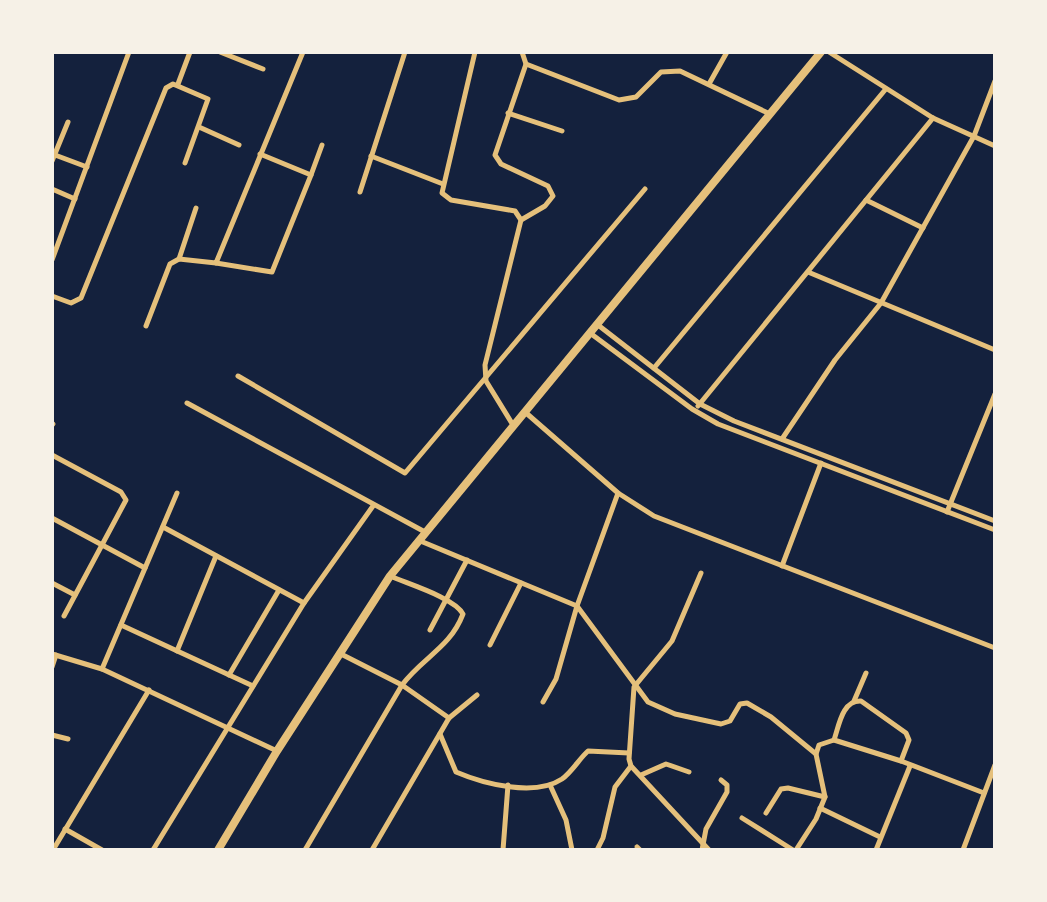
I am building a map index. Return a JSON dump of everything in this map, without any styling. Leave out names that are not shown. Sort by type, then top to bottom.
[{"type":"highway","points":[[218,849],[277,751],[390,576],[821,52]]},
{"type":"street","points":[[52,260],[129,52]]},
{"type":"street","points":[[178,84],[190,52]]},
{"type":"street","points":[[220,52],[263,69]]},
{"type":"street","points":[[216,263],[303,52]]},
{"type":"street","points":[[360,192],[405,52]]},
{"type":"street","points":[[475,52],[443,184],[446,198],[515,211],[521,220]]},
{"type":"street","points":[[513,425],[486,381],[489,345],[521,220],[551,202],[553,191],[497,159],[496,149],[526,64],[522,52]]},
{"type":"street","points":[[709,84],[727,52]]},
{"type":"street","points":[[829,52],[933,118],[995,146]]},
{"type":"street","points":[[526,64],[619,100],[636,97],[661,72],[680,71],[770,114]]},
{"type":"street","points":[[782,439],[835,360],[881,303],[974,136],[995,81]]},
{"type":"street","points":[[52,296],[71,303],[81,298],[166,88],[178,84],[208,99],[185,163]]},
{"type":"street","points":[[654,368],[885,89]]},
{"type":"street","points":[[509,113],[562,131]]},
{"type":"street","points":[[695,410],[933,118]]},
{"type":"street","points":[[68,122],[54,158],[87,167]]},
{"type":"street","points":[[200,127],[239,145]]},
{"type":"street","points":[[146,326],[170,264],[180,259],[272,272],[322,145]]},
{"type":"street","points":[[260,154],[311,175]]},
{"type":"street","points":[[371,156],[443,184]]},
{"type":"street","points":[[52,189],[75,199]]},
{"type":"street","points":[[237,376],[405,473],[486,381],[645,189]]},
{"type":"street","points":[[866,200],[923,228]]},
{"type":"street","points":[[180,259],[196,208]]},
{"type":"street","points":[[807,272],[995,350]]},
{"type":"street","points":[[598,325],[700,404],[734,421],[995,521]]},
{"type":"street","points":[[590,333],[718,424],[995,530]]},
{"type":"street","points":[[947,512],[995,394]]},
{"type":"street","points":[[187,403],[425,532]]},
{"type":"street","points":[[525,412],[618,493],[653,516],[995,648]]},
{"type":"street","points":[[52,454],[121,492],[126,500],[64,616]]},
{"type":"street","points":[[782,566],[821,463]]},
{"type":"street","points":[[102,669],[177,493]]},
{"type":"street","points":[[543,702],[556,679],[576,606],[618,493]]},
{"type":"street","points":[[153,849],[304,603],[373,506]]},
{"type":"street","points":[[52,518],[145,568]]},
{"type":"street","points":[[163,527],[304,603]]},
{"type":"street","points":[[418,540],[576,606],[634,687],[648,702],[675,714],[721,724],[730,720],[740,704],[747,703],[771,717],[816,754]]},
{"type":"street","points":[[177,651],[216,556]]},
{"type":"street","points":[[430,630],[467,559]]},
{"type":"street","points":[[701,573],[672,641],[634,687],[629,752],[631,766],[705,848]]},
{"type":"street","points":[[304,849],[402,685],[417,664],[448,642],[460,622],[461,609],[390,576]]},
{"type":"street","points":[[52,583],[75,595]]},
{"type":"street","points":[[490,645],[521,583]]},
{"type":"street","points":[[229,675],[279,590]]},
{"type":"street","points":[[121,625],[253,686]]},
{"type":"street","points":[[339,653],[402,685],[449,718]]},
{"type":"street","points":[[52,667],[54,654],[102,669],[229,725],[277,751]]},
{"type":"street","points":[[855,701],[866,673]]},
{"type":"street","points":[[53,849],[149,690]]},
{"type":"street","points":[[372,849],[449,718],[477,695]]},
{"type":"street","points":[[834,740],[846,706],[861,701],[906,733],[909,740],[901,761]]},
{"type":"street","points":[[52,734],[68,739]]},
{"type":"street","points":[[440,734],[456,772],[526,789],[550,785],[565,778],[588,751],[629,752]]},
{"type":"street","points":[[742,818],[794,849],[825,797],[816,754],[819,745],[834,740],[901,761],[984,793]]},
{"type":"street","points":[[641,775],[666,764],[689,772]]},
{"type":"street","points":[[963,849],[995,765]]},
{"type":"street","points":[[597,849],[603,838],[615,787],[631,766]]},
{"type":"street","points":[[876,849],[910,766]]},
{"type":"street","points":[[705,848],[706,829],[727,792],[727,785],[721,780]]},
{"type":"street","points":[[503,849],[508,785]]},
{"type":"street","points":[[550,785],[566,820],[572,849]]},
{"type":"street","points":[[766,813],[781,789],[788,788],[825,797]]},
{"type":"street","points":[[820,808],[880,837]]},
{"type":"street","points":[[65,829],[102,849]]}]
